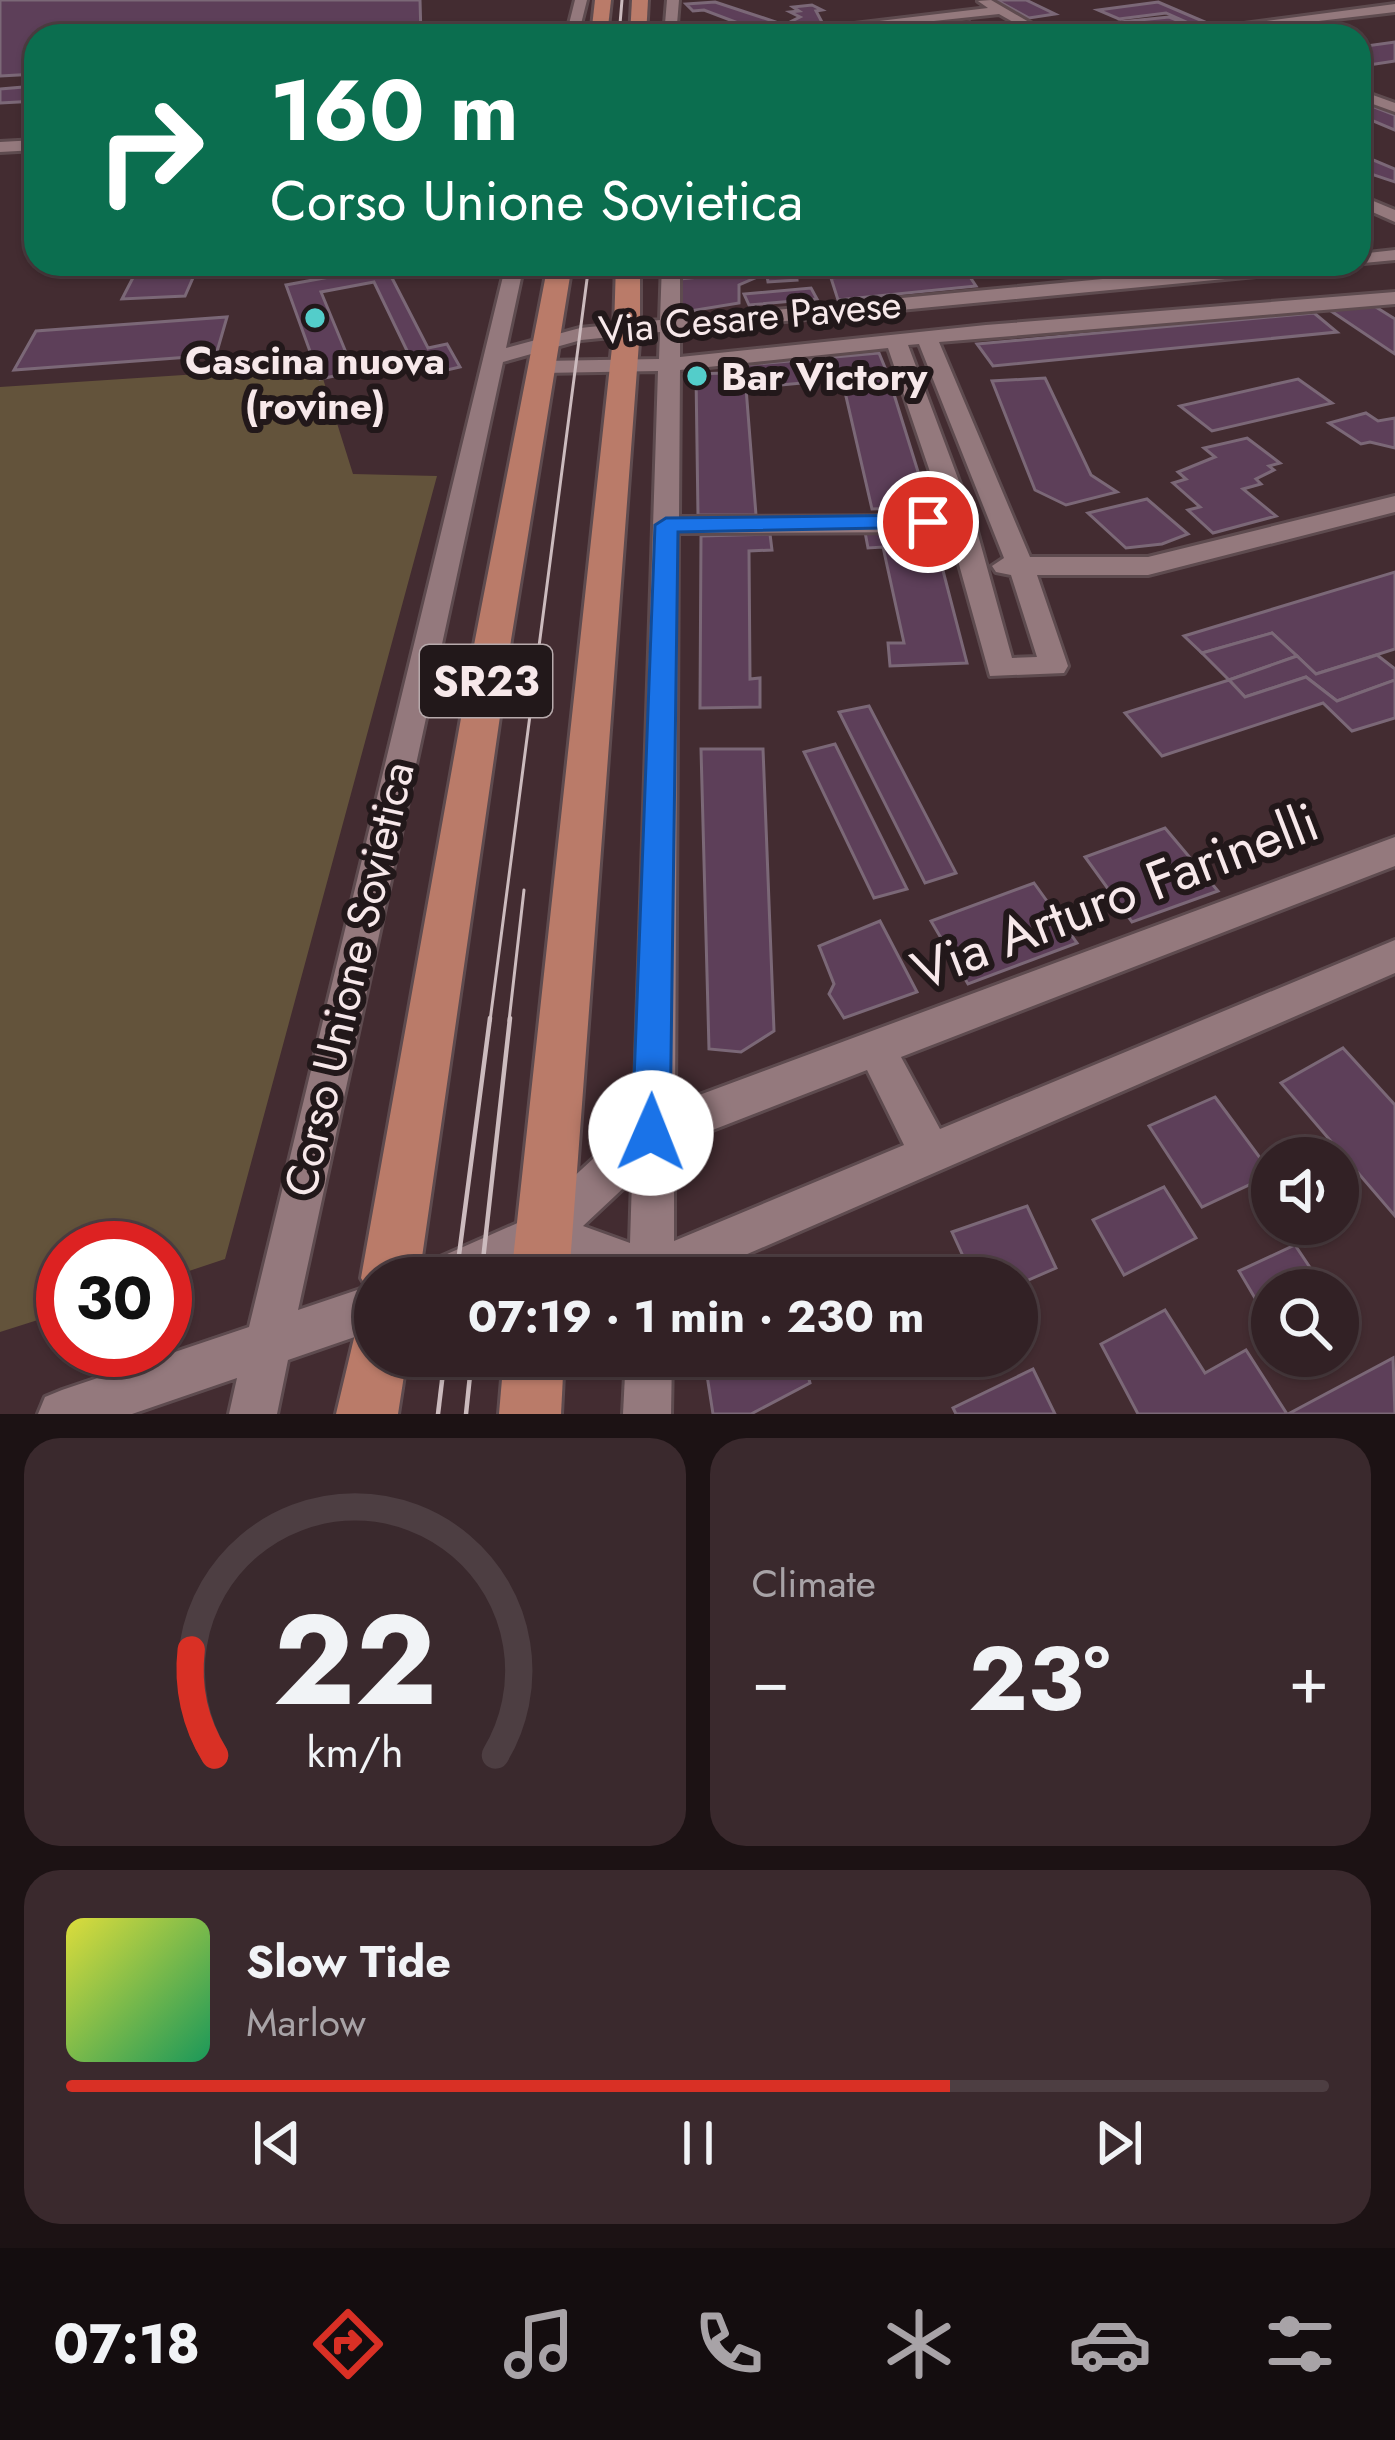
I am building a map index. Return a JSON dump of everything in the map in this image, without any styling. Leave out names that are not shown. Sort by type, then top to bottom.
[{"type":"main road","points":[[640,1],[673,1]]},
{"type":"main road","name":"Corso Unione Sovietica","points":[[393,1257],[558,276]]},
{"type":"main road","name":"SR23","points":[[542,1256],[626,348],[628,276]]},
{"type":"main road","points":[[367,1414],[373,1377]]},
{"type":"main road","points":[[530,1414],[533,1377]]},
{"type":"street","points":[[983,0],[1026,24]]},
{"type":"street","points":[[1269,24],[1395,8]]},
{"type":"street","points":[[871,24],[1002,10]]},
{"type":"street","points":[[1368,11],[1395,20]]},
{"type":"street","name":"Corso Unione Sovietica","points":[[253,1414],[511,276]]},
{"type":"street","points":[[651,1257],[670,276]]},
{"type":"street","name":"Via Cesare Pavese","points":[[490,359],[626,348],[668,328],[1197,276]]},
{"type":"street","name":"Via Cesare Pavese","points":[[544,354],[626,348],[667,365],[1393,299]]},
{"type":"street","points":[[896,342],[962,524],[1000,669],[1054,666],[1021,566],[927,338]]},
{"type":"street","points":[[975,566],[1148,566],[1395,504]]},
{"type":"street","points":[[666,525],[962,524]]},
{"type":"street","name":"Via Arturo Farinelli","points":[[542,1256],[651,1133],[1395,851]]},
{"type":"street","points":[[695,1257],[1395,956]]},
{"type":"street","name":"Via Arturo Farinelli","points":[[876,1048],[931,1154]]},
{"type":"street","points":[[62,1414],[354,1315]]},
{"type":"street","points":[[647,1414],[648,1377]]},
{"type":"shaded area","points":[[319,366],[353,474],[437,476],[225,1259],[192,1270],[192,1221],[36,1221],[36,1321],[0,1332],[0,387]]},
{"type":"building","points":[[0,0],[420,0],[421,24],[24,24],[24,75],[0,76]]},
{"type":"building","points":[[996,0],[1026,0],[1055,14],[1029,18]]},
{"type":"building","points":[[715,2],[779,24],[741,24],[704,10],[693,11],[686,4]]},
{"type":"building","points":[[1158,2],[1205,22],[1191,24],[1166,13],[1119,19],[1098,10]]},
{"type":"building","points":[[812,5],[822,10],[816,11],[823,24],[796,24],[792,21],[800,17],[790,12],[799,11],[793,7]]},
{"type":"building","points":[[1169,17],[1187,24],[1126,24],[1120,22]]},
{"type":"building","points":[[1395,42],[1395,61],[1371,65],[1371,45]]},
{"type":"building","points":[[24,87],[24,102],[0,103],[0,89]]},
{"type":"building","points":[[1371,106],[1395,115],[1395,130],[1371,120]]},
{"type":"building","points":[[1371,159],[1395,169],[1395,182],[1371,174]]},
{"type":"building","points":[[134,276],[194,276],[185,296],[122,299]]},
{"type":"building","name":"Cascina nuova (rovine)","points":[[335,276],[403,276],[392,278],[428,348],[447,344],[460,367],[425,375],[420,365],[435,362],[431,355],[411,359],[374,282],[321,292],[354,372],[320,379],[286,285]]},
{"type":"building","points":[[767,276],[796,276],[797,280],[768,282]]},
{"type":"building","points":[[969,276],[976,286],[838,300],[831,278]]},
{"type":"building","points":[[757,277],[739,285],[739,303],[678,313],[680,279]]},
{"type":"building","points":[[811,288],[817,299],[749,305],[744,294]]},
{"type":"building","points":[[1371,304],[1395,319],[1395,354],[1331,311]]},
{"type":"building","points":[[1314,313],[1337,332],[993,366],[977,344]]},
{"type":"building","points":[[227,317],[216,355],[14,370],[36,331]]},
{"type":"building","points":[[879,353],[888,375],[728,390],[723,367]]},
{"type":"building","points":[[724,373],[728,390],[746,388],[756,515],[698,515],[696,374]]},
{"type":"building","points":[[888,375],[929,507],[872,509],[842,379]]},
{"type":"building","points":[[1045,378],[1091,475],[1117,492],[1066,505],[1035,490],[992,381]]},
{"type":"building","points":[[1298,379],[1332,403],[1212,431],[1180,406]]},
{"type":"building","points":[[1366,413],[1378,421],[1395,418],[1395,448],[1361,444],[1329,423]]},
{"type":"building","points":[[1247,438],[1280,463],[1269,466],[1274,470],[1256,479],[1261,484],[1243,489],[1276,516],[1213,533],[1188,510],[1200,507],[1173,483],[1186,479],[1178,472],[1215,457],[1204,448]]},
{"type":"building","points":[[1147,499],[1188,534],[1162,544],[1126,548],[1088,513]]},
{"type":"building","points":[[865,532],[933,532],[967,663],[890,666],[888,643],[904,643],[883,547],[868,548]]},
{"type":"building","points":[[770,534],[772,550],[749,551],[750,679],[760,678],[760,707],[700,708],[701,536]]},
{"type":"building","points":[[1395,572],[1395,649],[1316,674],[1272,633],[1202,653],[1184,636]]},
{"type":"building","points":[[1272,633],[1297,656],[1229,680],[1202,653]]},
{"type":"building","points":[[1377,655],[1395,669],[1395,680],[1337,701],[1306,677],[1245,697],[1229,680],[1297,656],[1316,674]]},
{"type":"building","points":[[1306,677],[1337,701],[1395,680],[1395,718],[1352,731],[1323,703],[1162,756],[1125,713],[1229,680],[1245,697]]},
{"type":"building","points":[[869,706],[956,873],[925,883],[839,712]]},
{"type":"building","points":[[835,744],[907,889],[874,898],[804,752]]},
{"type":"building","points":[[701,749],[763,749],[774,1031],[741,1052],[709,1049]]},
{"type":"building","points":[[1165,828],[1218,891],[1132,922],[1085,857]]},
{"type":"building","points":[[1034,883],[1077,943],[968,984],[931,921]]},
{"type":"building","points":[[880,921],[917,992],[844,1018],[829,994],[834,984],[819,946]]},
{"type":"building","points":[[1343,1048],[1395,1105],[1395,1216],[1359,1174],[1359,1137],[1327,1137],[1281,1083]]},
{"type":"building","points":[[1215,1097],[1251,1146],[1251,1184],[1202,1207],[1149,1126]]},
{"type":"building","points":[[1164,1187],[1196,1238],[1124,1275],[1093,1220]]},
{"type":"building","points":[[1027,1206],[1056,1268],[1038,1276],[1038,1257],[963,1257],[952,1232]]},
{"type":"building","points":[[1295,1245],[1311,1269],[1251,1269],[1251,1291],[1239,1271]]},
{"type":"building","points":[[1165,1310],[1205,1373],[1246,1350],[1251,1377],[1263,1377],[1287,1414],[1138,1414],[1101,1344]]},
{"type":"building","points":[[1393,1358],[1395,1414],[1288,1414],[1359,1377]]},
{"type":"building","points":[[707,1377],[808,1377],[810,1383],[751,1414],[713,1414]]},
{"type":"building","points":[[1017,1377],[1037,1377],[1055,1414],[956,1414],[953,1408]]},
{"type":"tram line","points":[[620,24],[622,0]]},
{"type":"tram line","points":[[490,1021],[587,276]]},
{"type":"tram line","points":[[509,1021],[524,890]]},
{"type":"tram line","points":[[459,1257],[490,1018]]},
{"type":"tram line","points":[[483,1257],[510,1018]]},
{"type":"tram line","points":[[438,1414],[442,1377]]},
{"type":"tram line","points":[[466,1414],[470,1377]]},
{"type":"place","name":"Cascina nuova (rovine)","points":[[315,318]]},
{"type":"place","name":"Bar Victory","points":[[697,376]]},
{"type":"route","points":[[651,1133],[666,525],[928,522]]}]
